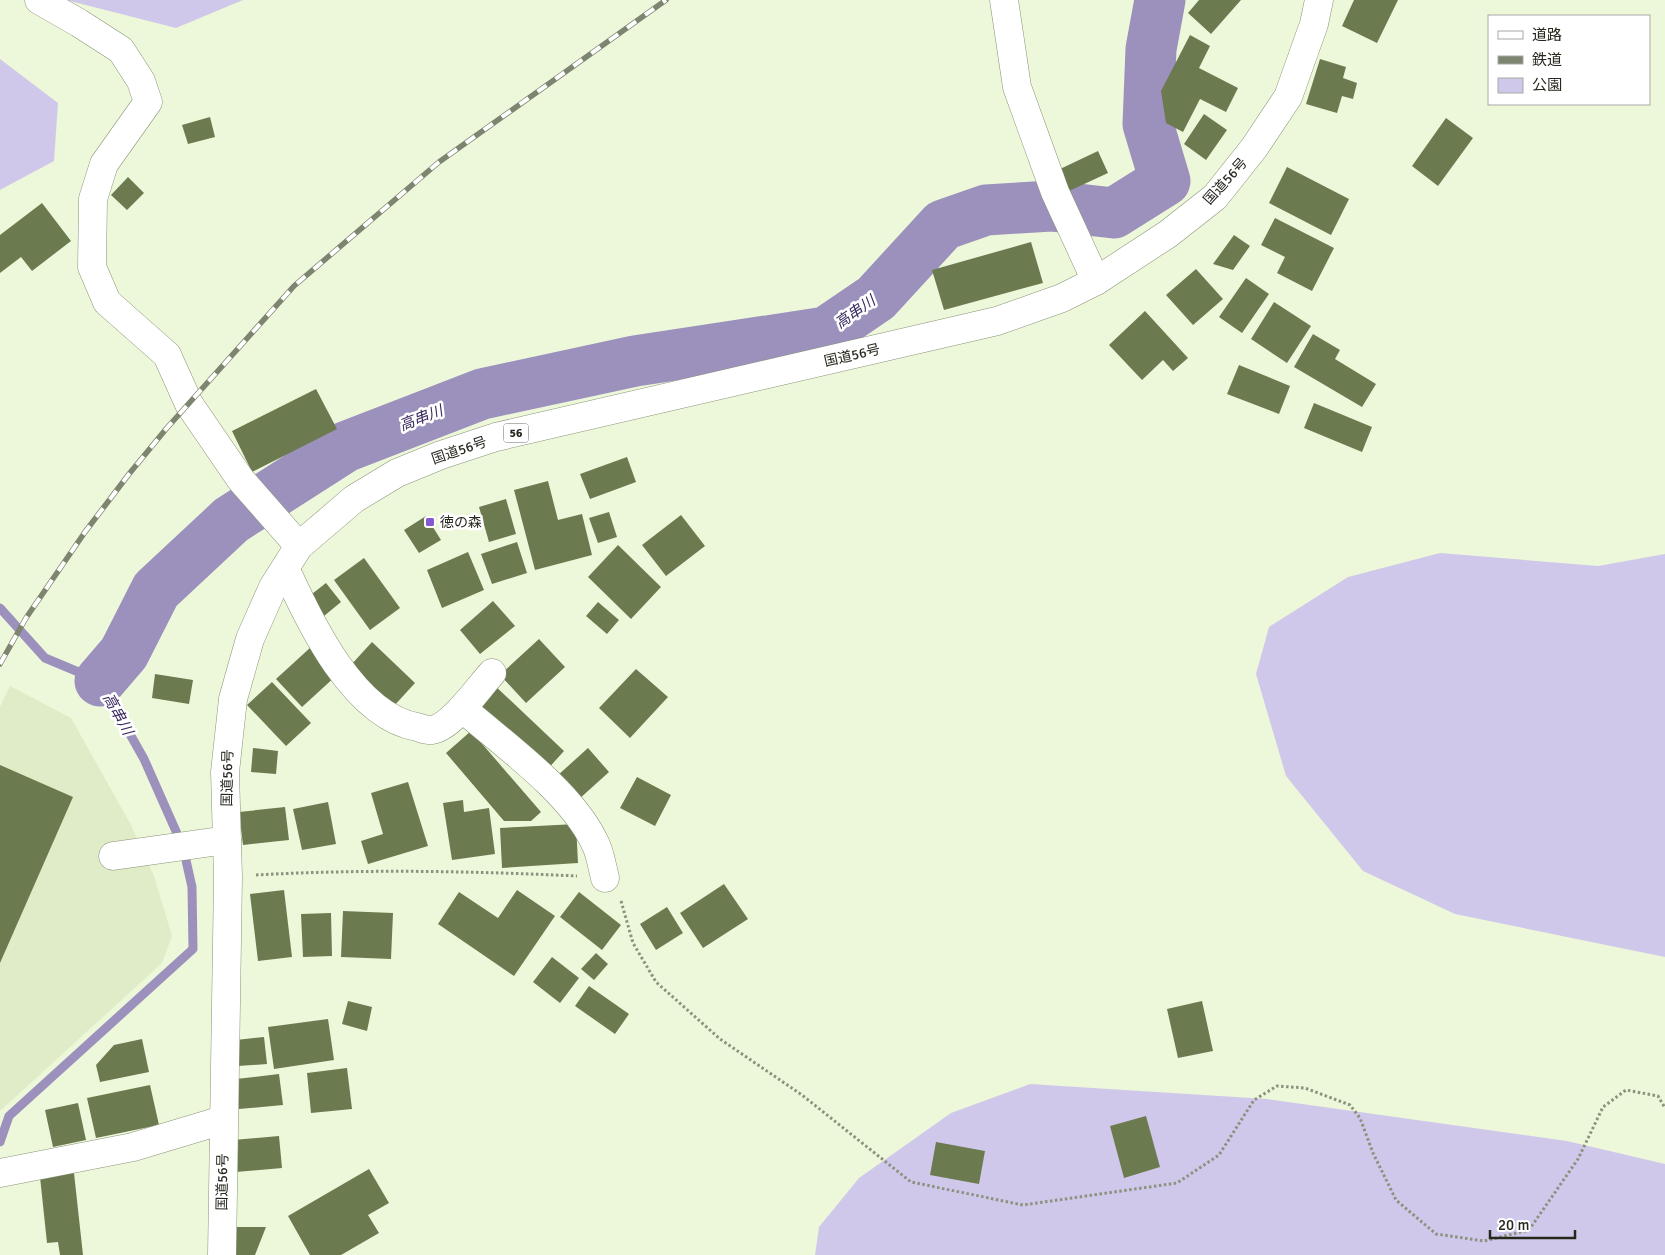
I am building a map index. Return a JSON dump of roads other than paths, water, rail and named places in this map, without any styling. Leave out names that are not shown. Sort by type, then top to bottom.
[{"type":"main road","points":[[39,0],[121,50],[141,81],[148,102],[104,164],[93,199],[92,267],[108,302],[167,355],[189,404],[241,480],[300,546]]},
{"type":"main road","points":[[1004,0],[1017,87],[1055,192],[1096,281]]},
{"type":"main road","name":"国道56号","points":[[222,1255],[228,876],[225,772],[233,699],[250,639],[273,587],[286,570],[300,546],[354,499],[397,473],[441,455],[496,437],[997,321],[1062,298],[1096,281],[1168,234],[1215,197],[1254,148],[1288,98],[1314,24],[1319,0]]},
{"type":"main road","points":[[286,570],[303,607],[343,674],[371,704],[400,724],[432,730],[449,721],[492,673]]},
{"type":"main road","points":[[462,708],[551,786],[579,816],[595,842],[605,878]]},
{"type":"main road","points":[[113,856],[227,840]]},
{"type":"main road","points":[[4,1173],[133,1147],[223,1120]]},
{"type":"waterway","name":"高串川","points":[[100,681],[124,653],[156,590],[231,520],[345,447],[482,394],[635,361],[826,332],[876,298],[943,225],[986,210],[1051,206],[1114,213],[1165,181],[1148,124],[1151,49],[1160,0]]},
{"type":"waterway","name":"高串川","points":[[0,608],[45,658],[100,681],[144,759],[183,847],[192,887],[193,949],[9,1116],[0,1142]]},
{"type":"railway","points":[[0,664],[26,618],[85,532],[129,474],[166,429],[294,286],[439,162],[666,0]]},
{"type":"place","name":"徳の森","points":[[430,522]]}]
